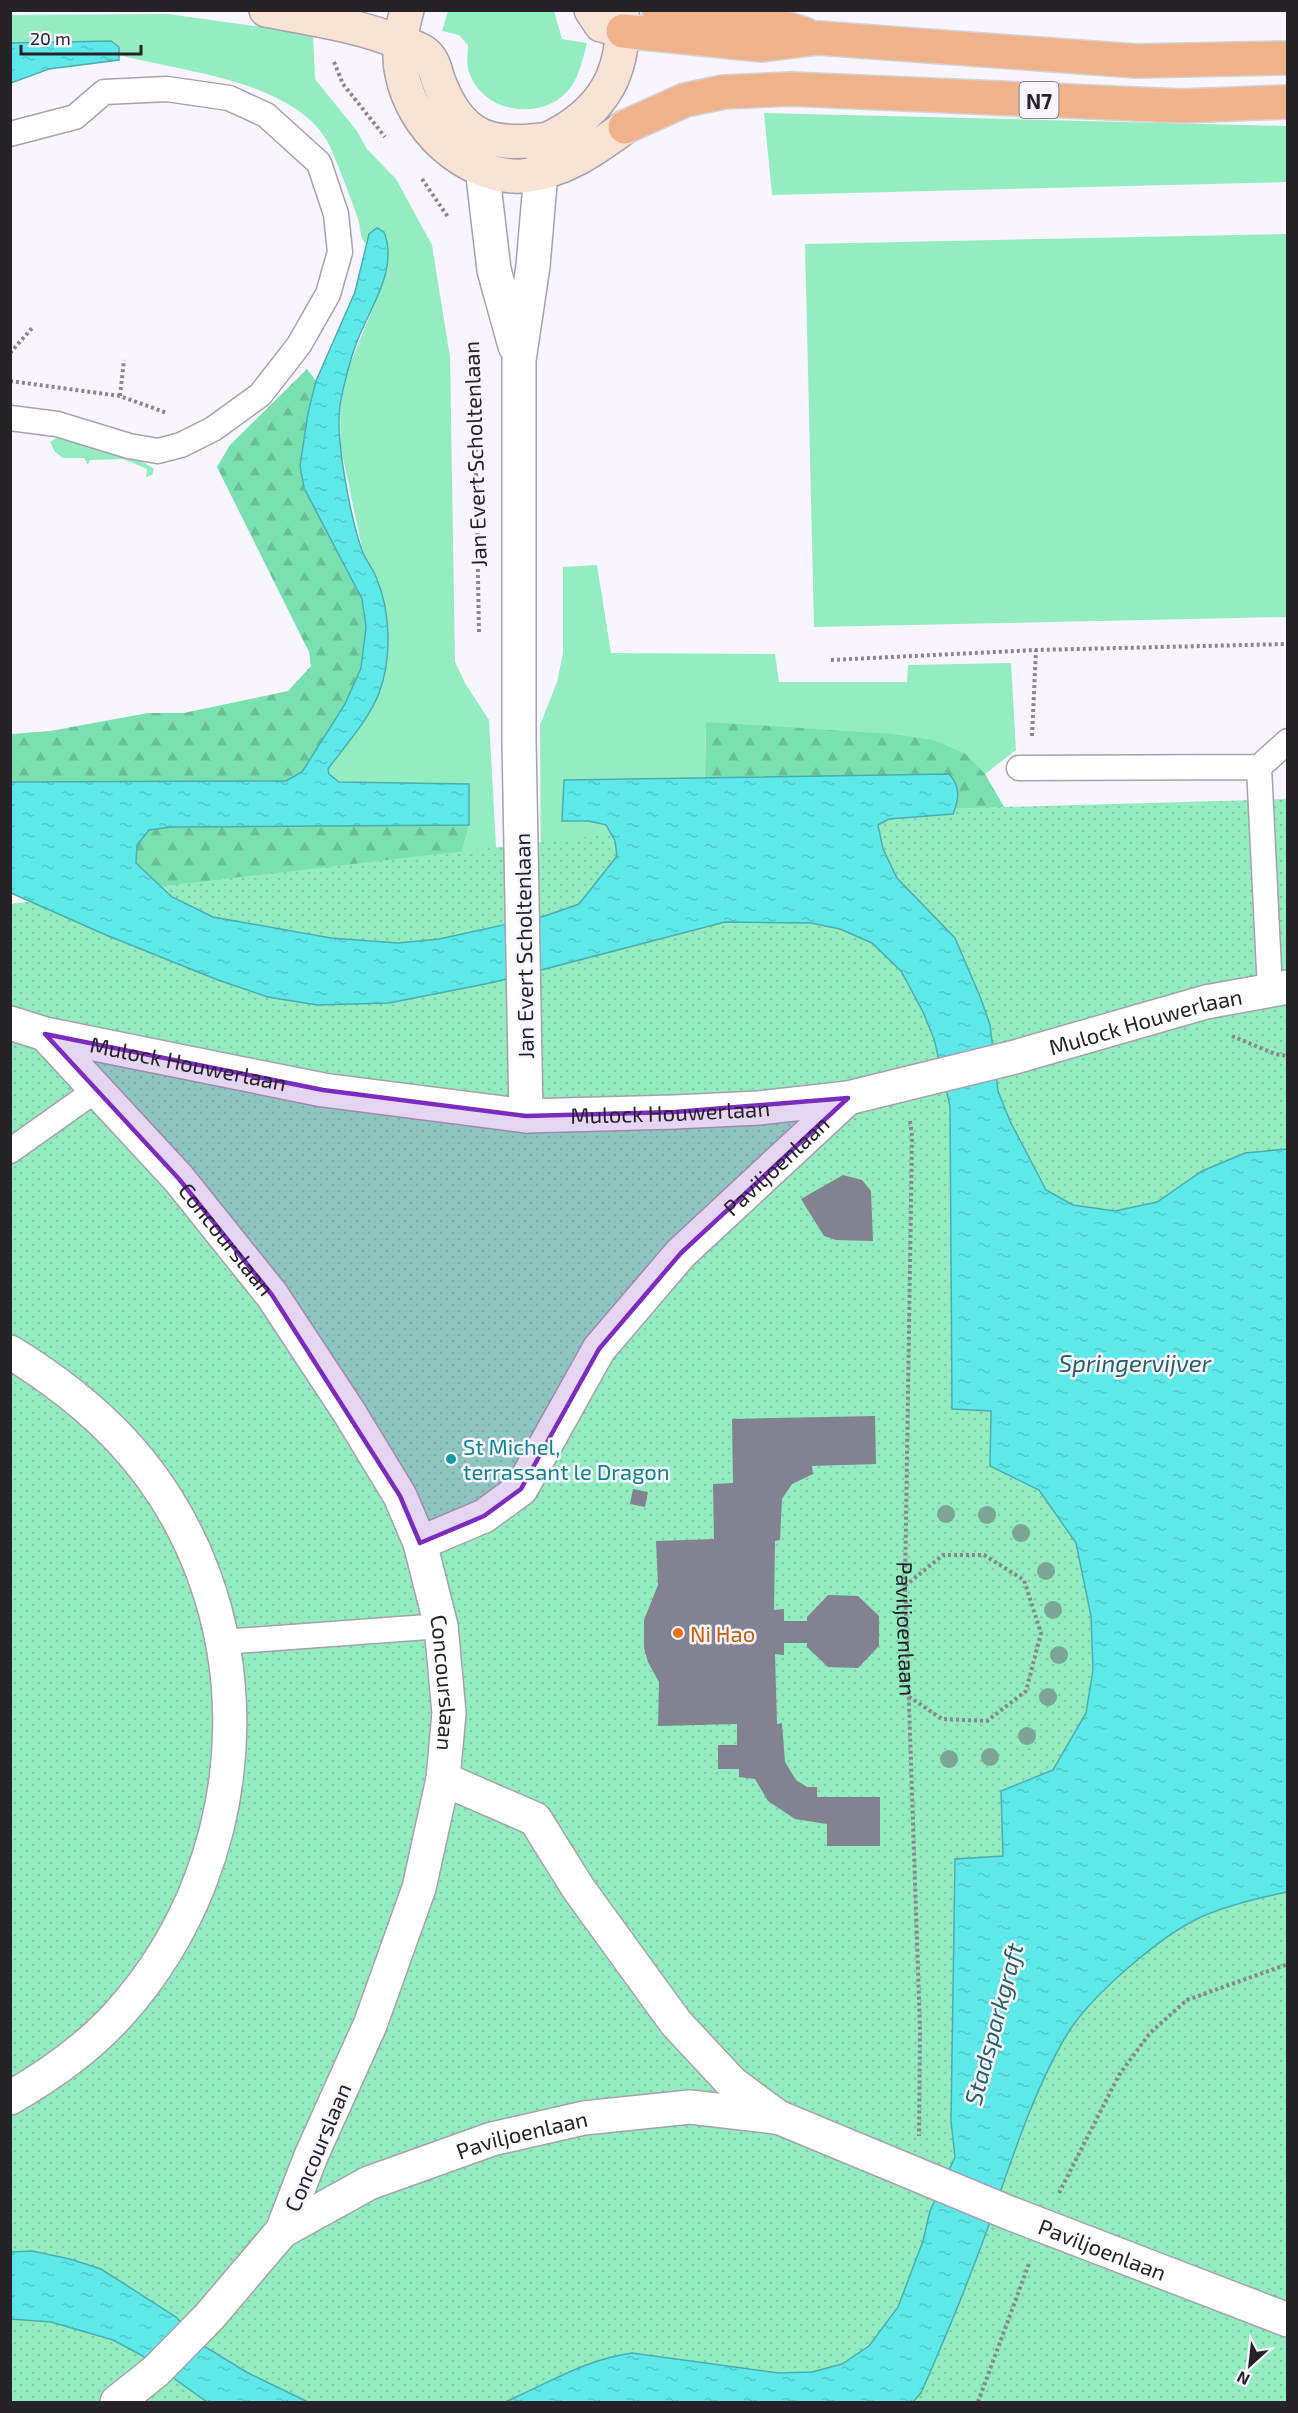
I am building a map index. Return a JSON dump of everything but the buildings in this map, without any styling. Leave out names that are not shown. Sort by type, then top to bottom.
[{"type":"highway","name":"N7","points":[[659,10],[765,22],[818,38]]},
{"type":"highway","name":"N7","points":[[622,21],[762,45],[818,38],[1136,61],[1287,58]]},
{"type":"highway","name":"N7","points":[[625,128],[685,100],[724,92],[791,89],[1182,106],[1287,102]]},
{"type":"main road","points":[[267,10],[387,36],[423,51],[433,61],[455,116],[474,131],[494,140],[518,144],[548,139],[569,129],[603,97],[614,76],[621,54],[622,21],[601,25],[591,10]]},
{"type":"main road","points":[[407,10],[401,43],[402,74],[417,113],[429,130],[457,156],[504,175],[522,176],[567,164],[625,128]]},
{"type":"main road","points":[[542,172],[548,139]]},
{"type":"street","name":"Jan Evert Scholtenlaan","points":[[482,168],[494,270],[519,360]]},
{"type":"street","name":"Jan Evert Scholtenlaan","points":[[526,1116],[519,740],[519,360],[542,172]]},
{"type":"street","name":"Mulock Houwerlaan","points":[[45,1034],[323,1090],[526,1116],[699,1111],[848,1098],[1016,1057],[1206,1002],[1279,988]]},
{"type":"street","name":"Concourslaan","points":[[10,1023],[45,1034],[179,1179],[272,1295],[349,1412],[400,1496],[420,1543],[441,1626],[449,1713],[443,1779],[419,1888],[370,2025],[311,2156],[282,2231],[209,2317],[156,2371],[117,2403]]},
{"type":"street","name":"Paviljoenlaan","points":[[420,1543],[484,1516],[521,1489],[599,1349],[681,1253],[848,1098]]},
{"type":"street","points":[[10,1352],[50,1376],[87,1406],[122,1441],[152,1478],[178,1519],[199,1563],[215,1608],[230,1704],[231,1752],[220,1819],[197,1893],[175,1937],[148,1978],[118,2015],[83,2049],[44,2078],[10,2098]]},
{"type":"street","name":"Paviljoenlaan","points":[[443,1779],[536,1819],[578,1888],[676,2023],[732,2083],[778,2117],[1012,2214],[1043,2224],[1287,2320]]},
{"type":"street","name":"Paviljoenlaan","points":[[282,2231],[369,2183],[492,2139],[584,2118],[690,2107],[778,2117]]},
{"type":"lane","points":[[10,134],[75,117],[104,92],[167,89],[228,98],[266,115],[319,163],[336,214],[340,252],[328,294],[299,345],[260,395],[213,429],[181,445],[158,451],[129,446],[57,424],[10,418]]},
{"type":"lane","points":[[1025,768],[1259,767],[1287,741]]},
{"type":"lane","points":[[1259,767],[1279,988]]},
{"type":"lane","points":[[10,1151],[96,1089]]},
{"type":"lane","points":[[222,1642],[441,1626]]},
{"type":"path","points":[[334,23],[329,49],[344,84],[387,140]]},
{"type":"path","points":[[416,170],[454,226]]},
{"type":"path","points":[[10,353],[33,327]]},
{"type":"path","name":"Jan Evert Scholtenlaan","points":[[473,341],[479,639]]},
{"type":"path","points":[[120,396],[124,360]]},
{"type":"path","points":[[10,381],[120,396],[213,429]]},
{"type":"path","points":[[831,660],[1036,650],[1287,645]]},
{"type":"path","points":[[1025,768],[1036,650]]},
{"type":"path","name":"Paviljoenlaan","points":[[919,1081],[912,1136],[905,1586],[925,2178]]},
{"type":"path","points":[[905,1586],[943,1555],[984,1555],[1024,1580],[1041,1633],[1026,1691],[987,1721],[942,1719],[907,1696]]},
{"type":"path","points":[[978,2403],[1043,2224],[1086,2144],[1119,2075],[1150,2033],[1187,2000],[1287,1964]]},
{"type":"highlighted area","points":[[45,1034],[323,1090],[526,1116],[675,1112],[848,1098],[681,1253],[599,1349],[521,1489],[484,1516],[420,1543],[400,1496],[272,1295],[179,1179]]},
{"type":"green space","points":[[448,11],[554,11],[562,39],[587,43],[574,82],[560,98],[546,105],[531,109],[516,109],[501,105],[487,97],[476,86],[467,62],[468,45],[459,35],[442,31]]},
{"type":"green space","points":[[168,14],[313,34],[315,79],[357,131],[367,149],[396,179],[432,245],[450,357],[455,662],[465,683],[489,720],[499,900],[439,939],[469,825],[468,784],[339,782],[329,774],[328,768],[349,740],[387,665],[384,599],[376,577],[363,553],[341,448],[340,408],[348,369],[374,306],[369,234],[366,244],[332,151],[317,127],[296,109],[269,94],[239,83],[119,55],[119,47],[111,41],[11,43],[10,15]]},
{"type":"green space","points":[[764,113],[1287,126],[1287,182],[772,195]]},
{"type":"green space","points":[[1287,234],[1287,617],[814,627],[805,244]]},
{"type":"green space","points":[[307,369],[316,381],[308,413],[300,466],[304,488],[362,599],[366,627],[361,668],[345,704],[302,772],[286,781],[11,782],[11,734],[50,731],[148,713],[184,713],[288,691],[311,666],[309,652],[217,467],[230,445]]},
{"type":"green space","points":[[56,438],[140,460],[154,469],[152,475],[146,477],[147,469],[123,459],[90,460],[88,465],[84,458],[63,458],[55,452],[50,442]]},
{"type":"green space","points":[[597,565],[611,653],[775,654],[779,682],[907,682],[908,665],[1011,663],[1016,750],[985,774],[965,754],[706,722],[705,779],[564,781],[562,821],[589,821],[606,826],[615,841],[541,904],[540,725],[557,682],[563,653],[563,567]]},
{"type":"green space","points":[[706,722],[892,734],[933,740],[966,754],[985,774],[1003,805],[1019,851],[990,1025],[949,775],[705,779]]},
{"type":"green space","points":[[1287,799],[1287,2402],[11,2402],[10,904],[792,813]]},
{"type":"green space","points":[[469,825],[439,939],[172,897],[136,863],[137,845],[149,830],[171,827]]},
{"type":"water","points":[[111,41],[119,47],[119,60],[49,69],[11,83],[11,43]]},
{"type":"water","points":[[377,228],[384,232],[388,246],[388,261],[380,289],[351,359],[340,405],[339,420],[349,501],[358,539],[375,574],[385,605],[388,650],[383,680],[375,703],[328,769],[329,774],[339,782],[469,784],[469,825],[171,827],[149,830],[137,845],[136,863],[172,897],[213,917],[331,938],[398,943],[439,939],[545,916],[579,904],[617,856],[615,841],[606,825],[589,821],[562,821],[564,780],[949,774],[956,784],[958,793],[953,814],[889,819],[878,825],[883,849],[897,878],[955,938],[990,1025],[998,1091],[1010,1121],[1046,1190],[1073,1205],[1115,1211],[1157,1202],[1202,1171],[1245,1153],[1287,1149],[1287,1892],[1222,1909],[1184,1926],[1127,1969],[1077,2020],[1042,2082],[963,2294],[921,2393],[913,2402],[505,2402],[583,2366],[632,2353],[779,2373],[812,2372],[842,2364],[869,2346],[898,2307],[923,2241],[930,2211],[955,2157],[951,2121],[955,1859],[1003,1856],[1001,1791],[1053,1770],[1086,1713],[1093,1670],[1091,1616],[1076,1543],[1039,1490],[990,1466],[991,1411],[952,1409],[950,1106],[934,1039],[923,1012],[901,971],[872,943],[840,929],[811,923],[725,922],[495,982],[389,1003],[317,1005],[268,997],[218,980],[106,935],[11,893],[11,782],[286,781],[302,772],[345,704],[361,668],[366,627],[362,599],[304,488],[300,466],[308,413],[316,381],[355,292],[369,234]]},
{"type":"water","points":[[32,2251],[70,2259],[101,2269],[176,2317],[202,2345],[248,2373],[308,2402],[207,2402],[141,2355],[113,2340],[51,2322],[11,2319],[10,2252]]},
{"type":"place","name":"St Michel, terrassant le Dragon","points":[[451,1459]]},
{"type":"place","name":"Ni Hao","points":[[678,1633]]},
{"type":"water label","name":"Springervijver","points":[[1135,1362]]},
{"type":"water label","name":"Stadsparkgraft","points":[[993,2024]]}]
